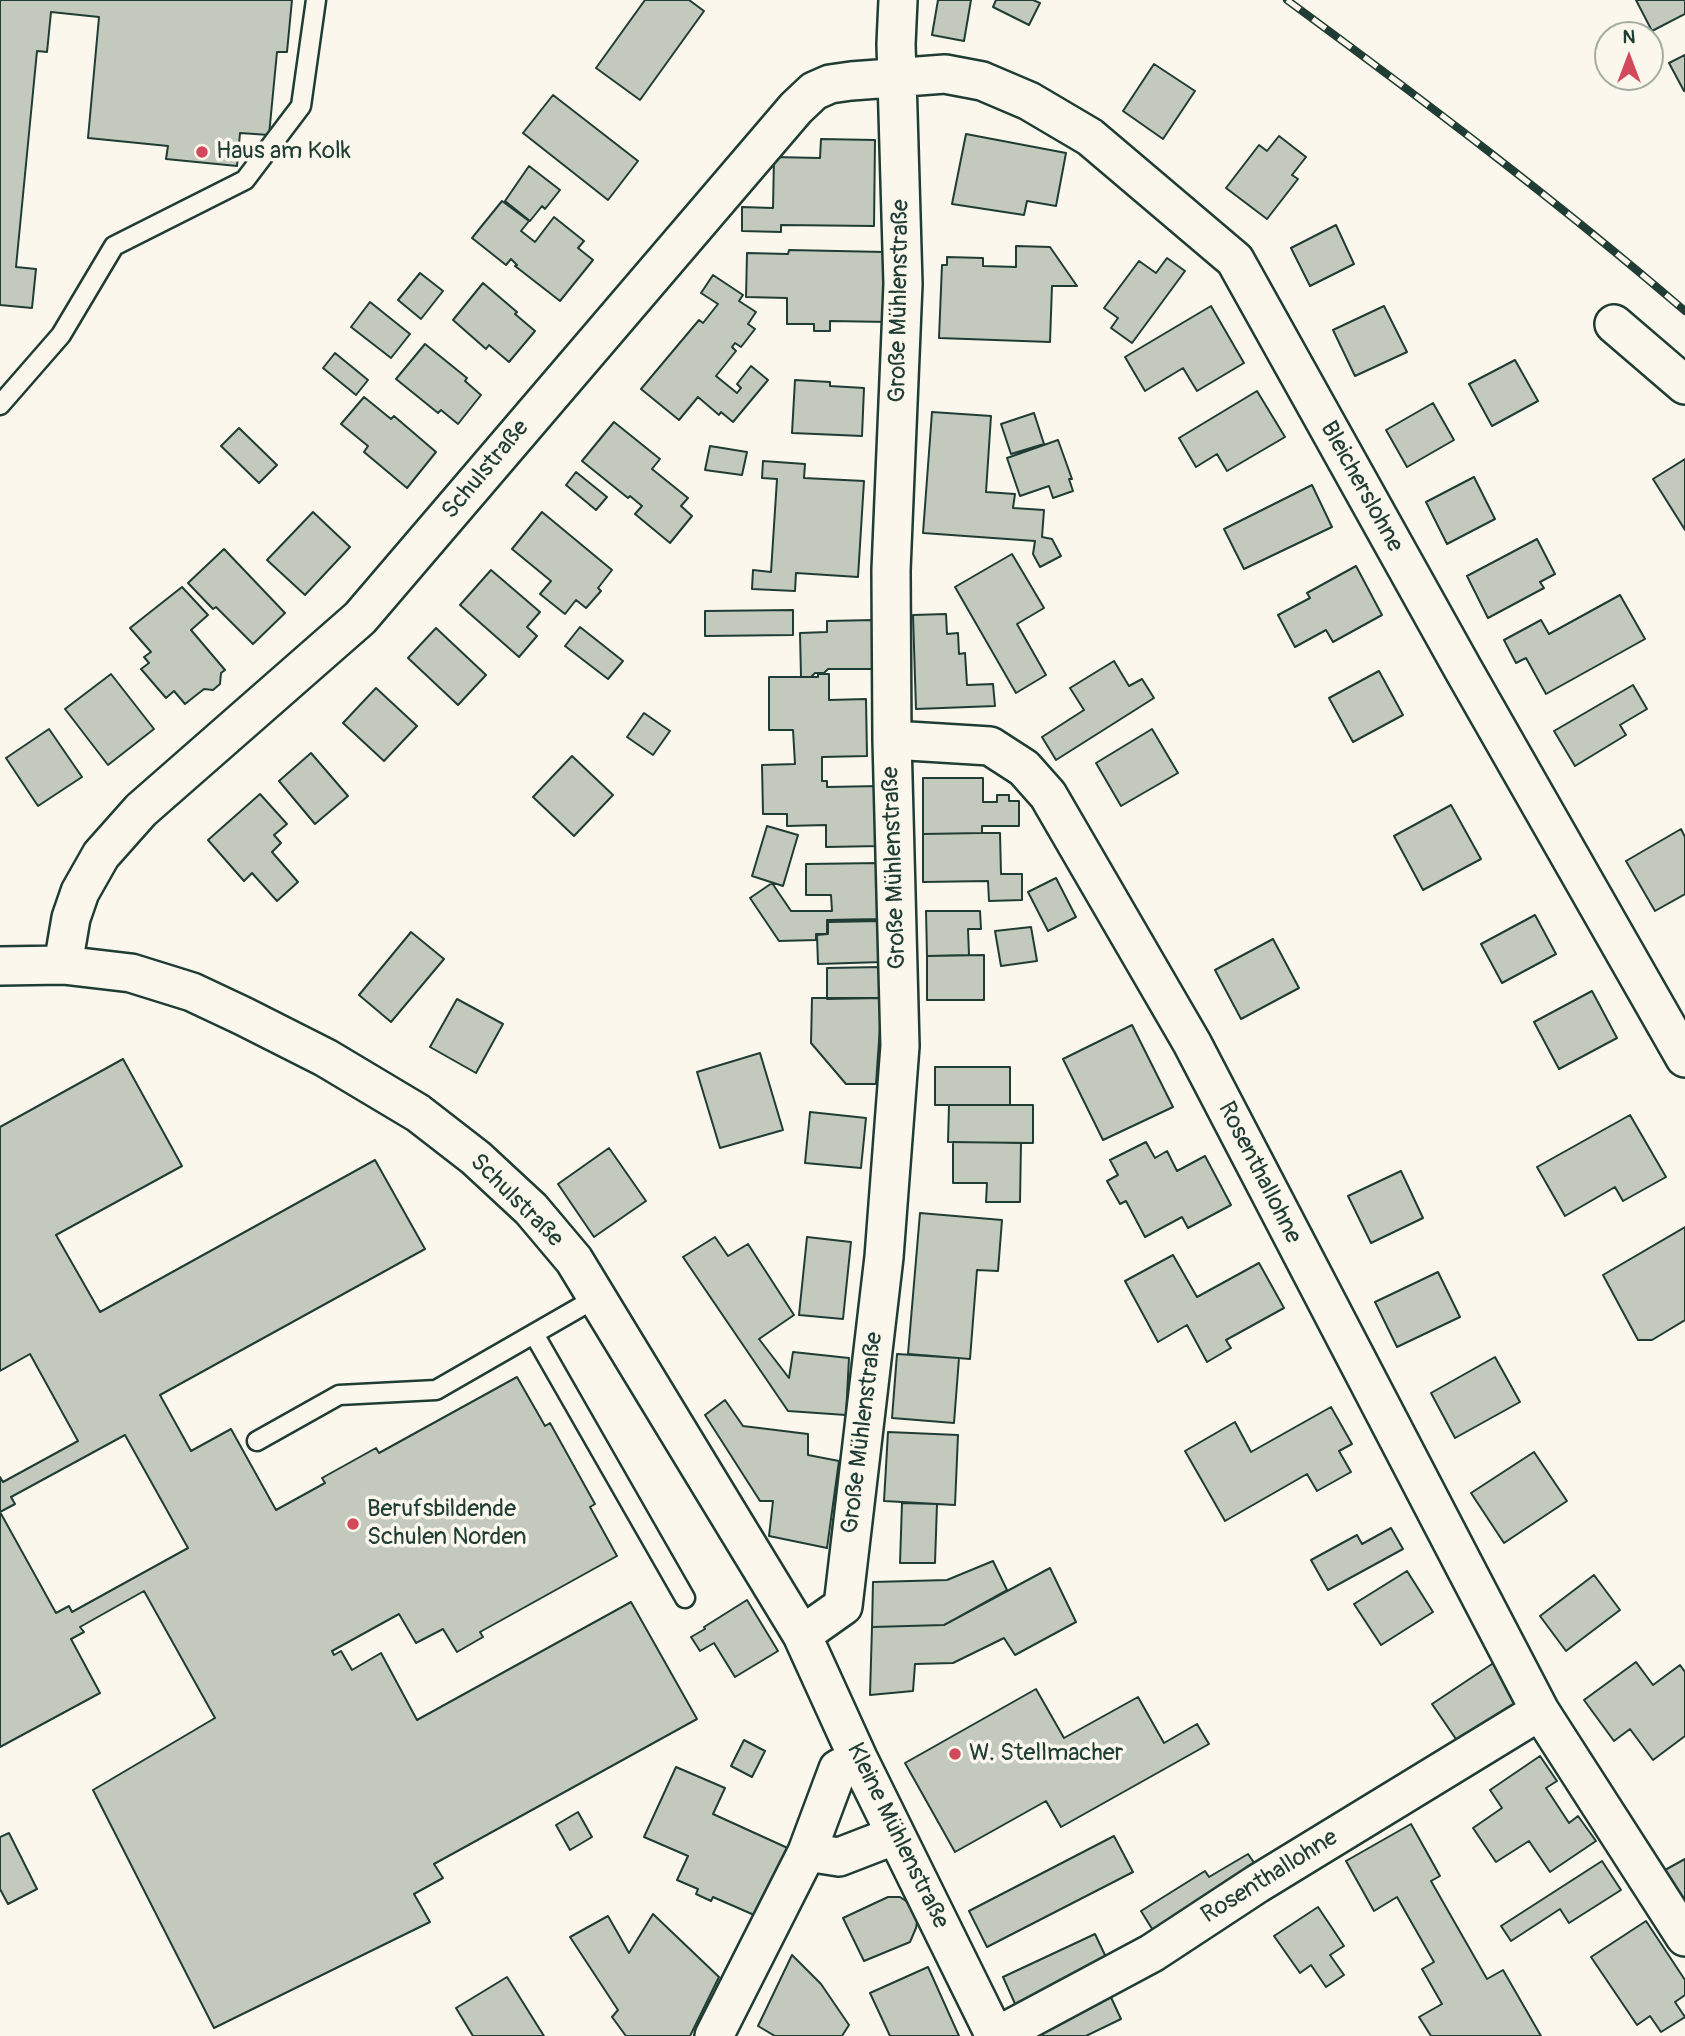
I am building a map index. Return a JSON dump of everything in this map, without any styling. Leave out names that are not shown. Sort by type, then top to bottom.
[{"type":"street","points":[[898,0],[898,77]]},
{"type":"street","name":"Bleicherslohne","points":[[898,77],[945,74],[982,81],[1029,101],[1090,136],[1235,260],[1463,669],[1685,1058]]},
{"type":"street","name":"Große Mühlenstraße","points":[[802,1635],[843,1606],[884,1257],[901,1046],[892,740],[891,570],[903,284],[898,77]]},
{"type":"street","name":"Schulstraße","points":[[64,965],[71,918],[80,892],[101,855],[141,810],[360,618],[796,108],[814,91],[830,84],[898,77]]},
{"type":"street","points":[[1614,324],[1685,385]]},
{"type":"street","name":"Rosenthallohne","points":[[892,740],[990,746],[1024,768],[1048,795],[1192,1043],[1539,1711],[1685,1937]]},
{"type":"street","name":"Schulstraße","points":[[0,966],[64,965],[131,973],[192,992],[326,1058],[418,1113],[476,1158],[531,1209],[573,1260],[802,1635]]},
{"type":"street","name":"Kleine Mühlenstraße","points":[[802,1635],[858,1758],[996,2036]]},
{"type":"street","name":"Rosenthallohne","points":[[996,2036],[1152,1953],[1257,1884],[1539,1711]]},
{"type":"street","points":[[714,2036],[807,1852],[838,1769],[858,1758]]},
{"type":"street","points":[[807,1852],[839,1857],[896,1835]]},
{"type":"lane","points":[[0,405],[61,335],[114,246],[245,180],[301,106],[316,0]]},
{"type":"lane","points":[[257,1441],[339,1395],[436,1390],[596,1298]]},
{"type":"lane","points":[[534,1334],[684,1598]]},
{"type":"building","name":"Haus am Kolk","points":[[0,0],[292,0],[287,52],[277,52],[269,135],[240,133],[237,166],[166,159],[168,146],[88,138],[99,17],[51,12],[47,52],[37,51],[16,267],[36,269],[32,308],[0,305]]},
{"type":"building","points":[[645,0],[689,0],[704,11],[640,100],[596,68]]},
{"type":"building","points":[[938,0],[971,0],[964,41],[932,35]]},
{"type":"building","points":[[996,0],[1033,0],[1040,3],[1029,25],[993,7]]},
{"type":"building","points":[[1636,0],[1685,0],[1685,14],[1664,25],[1664,21],[1647,21]]},
{"type":"building","points":[[1685,55],[1685,91],[1684,91],[1669,63]]},
{"type":"building","points":[[1154,64],[1195,91],[1163,139],[1123,111]]},
{"type":"building","points":[[553,95],[638,161],[608,200],[523,133]]},
{"type":"building","points":[[966,134],[1066,153],[1056,206],[1027,201],[1024,215],[952,204]]},
{"type":"building","points":[[1279,136],[1306,157],[1292,175],[1298,179],[1267,219],[1226,188],[1259,145],[1267,151]]},
{"type":"building","points":[[821,139],[875,140],[874,226],[781,225],[781,232],[742,231],[742,207],[773,208],[774,157],[820,158]]},
{"type":"building","points":[[529,166],[560,190],[545,209],[542,206],[530,221],[505,201]]},
{"type":"building","points":[[502,201],[529,221],[521,231],[535,242],[554,217],[584,241],[578,248],[593,260],[560,301],[515,266],[517,265],[511,259],[506,265],[472,238]]},
{"type":"building","points":[[1336,225],[1354,264],[1310,286],[1291,248]]},
{"type":"building","points":[[1016,246],[1050,247],[1077,286],[1052,286],[1050,342],[939,338],[942,265],[947,265],[947,257],[983,258],[983,266],[1016,267]]},
{"type":"building","points":[[789,250],[885,252],[889,322],[830,321],[830,331],[814,331],[814,324],[787,324],[787,298],[746,297],[747,253],[788,254]]},
{"type":"building","points":[[1167,258],[1185,271],[1132,343],[1111,328],[1118,318],[1104,308],[1139,261],[1156,273]]},
{"type":"building","points":[[420,273],[443,291],[421,319],[398,300]]},
{"type":"building","points":[[713,275],[743,295],[739,301],[756,312],[748,324],[755,329],[741,347],[735,343],[732,347],[736,351],[716,376],[737,393],[741,388],[737,384],[751,366],[768,380],[733,422],[721,412],[719,415],[698,397],[679,420],[641,389],[699,320],[703,323],[718,304],[701,293]]},
{"type":"building","points":[[483,283],[535,331],[509,362],[489,345],[486,349],[453,320]]},
{"type":"building","points":[[370,302],[410,334],[391,358],[351,327]]},
{"type":"building","points":[[1211,306],[1244,363],[1197,391],[1183,368],[1145,391],[1125,357]]},
{"type":"building","points":[[1384,306],[1407,352],[1355,376],[1333,330]]},
{"type":"building","points":[[425,344],[467,378],[465,381],[481,395],[458,424],[441,410],[438,413],[396,379]]},
{"type":"building","points":[[335,353],[368,380],[356,395],[323,368]]},
{"type":"building","points":[[1515,360],[1538,401],[1492,426],[1469,384]]},
{"type":"building","points":[[795,380],[864,388],[862,436],[792,433]]},
{"type":"building","points":[[1257,391],[1285,437],[1227,471],[1217,454],[1196,467],[1179,438]]},
{"type":"building","points":[[364,397],[391,419],[394,416],[436,452],[407,488],[364,452],[368,446],[341,424]]},
{"type":"building","points":[[1433,403],[1454,440],[1407,467],[1386,430]]},
{"type":"building","points":[[932,412],[991,416],[986,492],[1015,494],[1013,508],[1044,510],[1042,537],[1052,539],[1061,556],[1040,567],[1033,554],[1035,541],[923,533]]},
{"type":"building","points":[[1034,413],[1044,444],[1011,454],[1001,424]]},
{"type":"building","points":[[614,422],[660,459],[652,469],[688,498],[681,506],[692,516],[670,543],[635,514],[642,506],[582,461]]},
{"type":"building","points":[[239,428],[277,465],[259,483],[221,446]]},
{"type":"building","points":[[1058,440],[1072,479],[1069,479],[1073,491],[1053,498],[1049,486],[1020,496],[1007,458]]},
{"type":"building","points":[[710,446],[747,452],[742,475],[705,470]]},
{"type":"building","points":[[1685,459],[1685,530],[1653,479]]},
{"type":"building","points":[[763,461],[805,464],[804,478],[864,481],[858,577],[796,573],[795,591],[752,589],[753,570],[771,572],[777,479],[762,478]]},
{"type":"building","points":[[576,472],[607,497],[596,510],[566,485]]},
{"type":"building","points":[[1474,477],[1495,519],[1447,544],[1426,502]]},
{"type":"building","points":[[1312,485],[1332,527],[1244,569],[1224,529]]},
{"type":"building","points":[[313,512],[350,547],[305,595],[267,560]]},
{"type":"building","points":[[542,512],[612,570],[598,588],[601,591],[586,608],[576,600],[565,614],[540,594],[551,581],[512,549]]},
{"type":"building","points":[[1537,539],[1555,574],[1540,582],[1544,588],[1488,618],[1467,576]]},
{"type":"building","points":[[224,549],[285,613],[253,644],[188,583]]},
{"type":"building","points":[[1012,554],[1044,608],[1017,624],[1046,675],[1016,693],[955,587]]},
{"type":"building","points":[[1356,566],[1382,615],[1333,642],[1326,630],[1295,647],[1278,615],[1310,598],[1307,593]]},
{"type":"building","points":[[491,570],[540,612],[527,627],[537,636],[519,657],[460,605]]},
{"type":"building","points":[[182,587],[208,615],[191,630],[225,670],[221,673],[220,684],[213,690],[204,689],[185,704],[174,691],[166,698],[141,669],[149,663],[144,657],[151,652],[130,628]]},
{"type":"building","points":[[1620,595],[1645,639],[1546,694],[1526,658],[1516,663],[1504,640],[1541,620],[1549,634]]},
{"type":"building","points":[[793,610],[793,635],[705,636],[705,611]]},
{"type":"building","points":[[946,614],[947,634],[958,633],[959,654],[965,653],[967,685],[993,684],[995,706],[916,709],[913,615]]},
{"type":"building","points":[[874,620],[875,669],[828,669],[811,677],[801,677],[800,633],[827,632],[827,621]]},
{"type":"building","points":[[580,627],[623,661],[608,679],[565,646]]},
{"type":"building","points":[[436,628],[486,675],[458,705],[408,658]]},
{"type":"building","points":[[1114,661],[1129,686],[1142,679],[1154,698],[1056,760],[1042,737],[1084,710],[1070,688]]},
{"type":"building","points":[[1379,671],[1403,715],[1353,742],[1329,698]]},
{"type":"building","points":[[111,674],[154,729],[108,765],[65,709]]},
{"type":"building","points":[[818,674],[829,674],[829,700],[866,699],[867,756],[822,757],[822,781],[827,781],[827,787],[879,786],[880,846],[826,847],[826,825],[787,826],[787,814],[763,814],[762,765],[795,764],[793,730],[769,730],[769,677],[818,677]]},
{"type":"building","points":[[1633,685],[1647,709],[1620,725],[1626,735],[1575,766],[1554,731]]},
{"type":"building","points":[[376,688],[417,726],[384,761],[343,723]]},
{"type":"building","points":[[644,713],[670,731],[653,755],[627,737]]},
{"type":"building","points":[[49,729],[82,777],[38,806],[6,758]]},
{"type":"building","points":[[1152,729],[1178,773],[1121,806],[1096,763]]},
{"type":"building","points":[[311,753],[348,796],[315,824],[279,781]]},
{"type":"building","points":[[572,756],[613,795],[574,836],[533,797]]},
{"type":"building","points":[[923,778],[983,778],[983,802],[997,802],[997,795],[1009,795],[1009,801],[1019,801],[1019,826],[982,826],[982,833],[923,834]]},
{"type":"building","points":[[260,794],[287,824],[274,835],[281,843],[272,852],[298,882],[277,901],[252,873],[244,881],[208,840]]},
{"type":"building","points":[[1451,805],[1481,859],[1423,890],[1394,836]]},
{"type":"building","points":[[767,826],[798,835],[783,886],[752,876]]},
{"type":"building","points":[[1681,829],[1685,837],[1685,894],[1655,911],[1626,861]]},
{"type":"building","points":[[1000,833],[1001,874],[1022,874],[1022,900],[989,901],[988,881],[923,882],[923,834]]},
{"type":"building","points":[[880,863],[881,919],[827,920],[827,934],[816,934],[816,940],[779,941],[750,898],[772,883],[791,911],[832,911],[831,895],[806,895],[806,864]]},
{"type":"building","points":[[1056,878],[1076,917],[1048,931],[1028,892]]},
{"type":"building","points":[[926,911],[980,911],[981,929],[968,929],[969,955],[927,956]]},
{"type":"building","points":[[1535,915],[1556,954],[1502,983],[1481,944]]},
{"type":"building","points":[[882,921],[882,962],[818,964],[817,935],[828,934],[828,922]]},
{"type":"building","points":[[1031,927],[1037,961],[1001,966],[995,931]]},
{"type":"building","points":[[411,932],[444,959],[391,1022],[359,995]]},
{"type":"building","points":[[1273,939],[1299,988],[1241,1019],[1215,970]]},
{"type":"building","points":[[984,955],[984,1000],[927,1000],[927,956]]},
{"type":"building","points":[[881,967],[882,998],[827,999],[827,968]]},
{"type":"building","points":[[1592,991],[1617,1038],[1559,1069],[1534,1022]]},
{"type":"building","points":[[812,998],[882,998],[876,1084],[846,1084],[811,1043]]},
{"type":"building","points":[[457,999],[503,1024],[476,1073],[430,1047]]},
{"type":"building","points":[[1132,1025],[1173,1107],[1103,1140],[1063,1059]]},
{"type":"building","points":[[760,1053],[783,1130],[720,1148],[697,1072]]},
{"type":"building","points":[[123,1059],[182,1166],[56,1235],[100,1312],[375,1160],[425,1249],[160,1395],[191,1451],[231,1429],[276,1510],[325,1483],[322,1478],[376,1448],[379,1453],[517,1377],[545,1426],[550,1423],[595,1504],[590,1507],[617,1556],[480,1632],[483,1637],[457,1652],[443,1629],[416,1643],[399,1614],[332,1651],[334,1655],[341,1651],[352,1670],[381,1653],[417,1720],[631,1602],[697,1719],[434,1864],[443,1878],[414,1894],[430,1922],[214,2028],[93,1790],[215,1718],[144,1591],[80,1627],[84,1632],[71,1639],[100,1693],[0,1747],[0,1477],[3,1482],[78,1441],[30,1354],[0,1371],[0,1127]],"holes":[[[125,1435],[188,1548],[72,1612],[69,1606],[56,1613],[0,1512],[15,1504],[11,1497]]]},
{"type":"building","points":[[935,1067],[1010,1067],[1010,1105],[935,1105]]},
{"type":"building","points":[[949,1105],[1033,1105],[1033,1143],[948,1142]]},
{"type":"building","points":[[810,1112],[866,1118],[861,1168],[805,1163]]},
{"type":"building","points":[[1630,1115],[1666,1177],[1623,1201],[1615,1187],[1565,1216],[1537,1167]]},
{"type":"building","points":[[953,1142],[1021,1143],[1020,1202],[986,1202],[987,1183],[953,1183]]},
{"type":"building","points":[[1146,1142],[1155,1158],[1167,1151],[1177,1171],[1205,1156],[1231,1205],[1188,1228],[1182,1217],[1145,1237],[1126,1201],[1120,1204],[1107,1181],[1118,1175],[1110,1160]]},
{"type":"building","points":[[609,1148],[646,1201],[594,1237],[558,1184]]},
{"type":"building","points":[[1401,1171],[1423,1218],[1371,1243],[1348,1196]]},
{"type":"building","points":[[920,1213],[1002,1220],[998,1271],[977,1270],[970,1359],[908,1354]]},
{"type":"building","points":[[1685,1227],[1685,1320],[1652,1340],[1638,1340],[1603,1275]]},
{"type":"building","points":[[715,1237],[728,1256],[748,1244],[794,1315],[759,1339],[789,1378],[793,1352],[849,1358],[846,1415],[788,1411],[683,1257]]},
{"type":"building","points":[[807,1237],[851,1242],[843,1319],[799,1315]]},
{"type":"building","points":[[1173,1255],[1197,1297],[1259,1263],[1284,1308],[1226,1340],[1231,1348],[1207,1362],[1187,1325],[1158,1342],[1125,1281]]},
{"type":"building","points":[[1438,1272],[1460,1317],[1397,1347],[1375,1302]]},
{"type":"building","points":[[897,1354],[959,1358],[954,1423],[892,1418]]},
{"type":"building","points":[[1495,1357],[1520,1402],[1455,1438],[1431,1393]]},
{"type":"building","points":[[725,1400],[743,1426],[808,1434],[808,1455],[839,1461],[827,1548],[769,1536],[773,1501],[760,1501],[705,1415]]},
{"type":"building","points":[[1331,1407],[1352,1444],[1339,1451],[1351,1472],[1317,1491],[1307,1474],[1225,1521],[1185,1451],[1235,1422],[1251,1452]]},
{"type":"building","points":[[888,1432],[958,1435],[955,1505],[884,1501]]},
{"type":"building","points":[[1534,1452],[1567,1501],[1504,1543],[1471,1493]]},
{"type":"building","points":[[902,1503],[937,1504],[935,1563],[900,1563]]},
{"type":"building","points":[[1391,1528],[1403,1549],[1328,1590],[1311,1560],[1357,1535],[1362,1544]]},
{"type":"building","points":[[993,1561],[1007,1590],[944,1625],[872,1627],[873,1582],[947,1580]]},
{"type":"building","points":[[1050,1568],[1076,1622],[1015,1655],[1004,1638],[953,1663],[915,1664],[913,1691],[870,1695],[872,1627],[944,1625]]},
{"type":"building","points":[[1407,1571],[1433,1612],[1381,1645],[1354,1604]]},
{"type":"building","points":[[1594,1575],[1620,1610],[1566,1651],[1540,1616]]},
{"type":"building","points":[[747,1600],[778,1651],[735,1677],[714,1643],[700,1651],[691,1637]]},
{"type":"building","points":[[1498,1660],[1526,1700],[1460,1745],[1432,1704]]},
{"type":"building","points":[[1636,1662],[1653,1685],[1680,1665],[1685,1672],[1685,1736],[1653,1760],[1630,1729],[1614,1741],[1584,1700]]},
{"type":"building","points":[[1036,1689],[1064,1738],[1138,1697],[1164,1743],[1197,1724],[1209,1744],[1061,1827],[1046,1801],[955,1852],[905,1763]]},
{"type":"building","points":[[744,1740],[765,1751],[752,1777],[731,1766]]},
{"type":"building","points":[[1540,1756],[1557,1781],[1546,1788],[1569,1823],[1578,1816],[1596,1841],[1550,1872],[1529,1841],[1496,1862],[1473,1828],[1502,1808],[1490,1790]]},
{"type":"building","points":[[676,1767],[725,1788],[713,1814],[792,1850],[761,1918],[713,1897],[711,1901],[696,1894],[698,1889],[677,1880],[688,1856],[644,1837]]},
{"type":"building","points":[[578,1812],[592,1837],[570,1850],[556,1825]]},
{"type":"building","points":[[1411,1824],[1440,1876],[1431,1881],[1487,1979],[1503,1970],[1541,2036],[1431,2036],[1419,2017],[1442,2004],[1422,1969],[1434,1962],[1397,1897],[1374,1911],[1346,1861]]},
{"type":"building","points":[[9,1833],[37,1889],[8,1904],[0,1889],[0,1837]]},
{"type":"building","points":[[1114,1836],[1133,1872],[987,1947],[969,1911]]},
{"type":"building","points":[[1248,1854],[1257,1867],[1159,1940],[1141,1911],[1205,1871],[1209,1877]]},
{"type":"building","points":[[1685,1859],[1685,1905],[1665,1870]]},
{"type":"building","points":[[1602,1861],[1621,1890],[1569,1923],[1560,1909],[1511,1941],[1501,1926]]},
{"type":"building","points":[[888,1897],[900,1897],[909,1903],[918,1916],[916,1928],[910,1942],[864,1961],[843,1918]]},
{"type":"building","points":[[1318,1907],[1344,1946],[1330,1955],[1344,1975],[1326,1987],[1311,1965],[1300,1973],[1274,1936]]},
{"type":"building","points":[[653,1914],[719,1977],[690,2036],[626,2036],[612,2017],[618,2010],[570,1937],[608,1916],[629,1953]]},
{"type":"building","points":[[1646,1921],[1685,1980],[1685,1995],[1675,2002],[1685,2017],[1661,2032],[1650,2016],[1637,2025],[1591,1957]]},
{"type":"building","points":[[1095,1934],[1113,1972],[1021,2017],[1003,1977]]},
{"type":"building","points":[[792,1955],[821,1984],[849,2025],[842,2036],[775,2036],[758,2026]]},
{"type":"building","points":[[928,1967],[959,2036],[890,2036],[870,1993]]},
{"type":"building","points":[[507,1977],[544,2036],[473,2036],[456,2008]]},
{"type":"building","points":[[1109,1993],[1121,2019],[1086,2036],[1043,2036],[1038,2027]]},
{"type":"railway","points":[[1287,0],[1489,152],[1685,311]]},
{"type":"place","name":"Haus am Kolk","points":[[202,152]]},
{"type":"place","name":"Berufsbildende Schulen Norden","points":[[353,1524]]},
{"type":"place","name":"W. Stellmacher","points":[[955,1754]]}]
